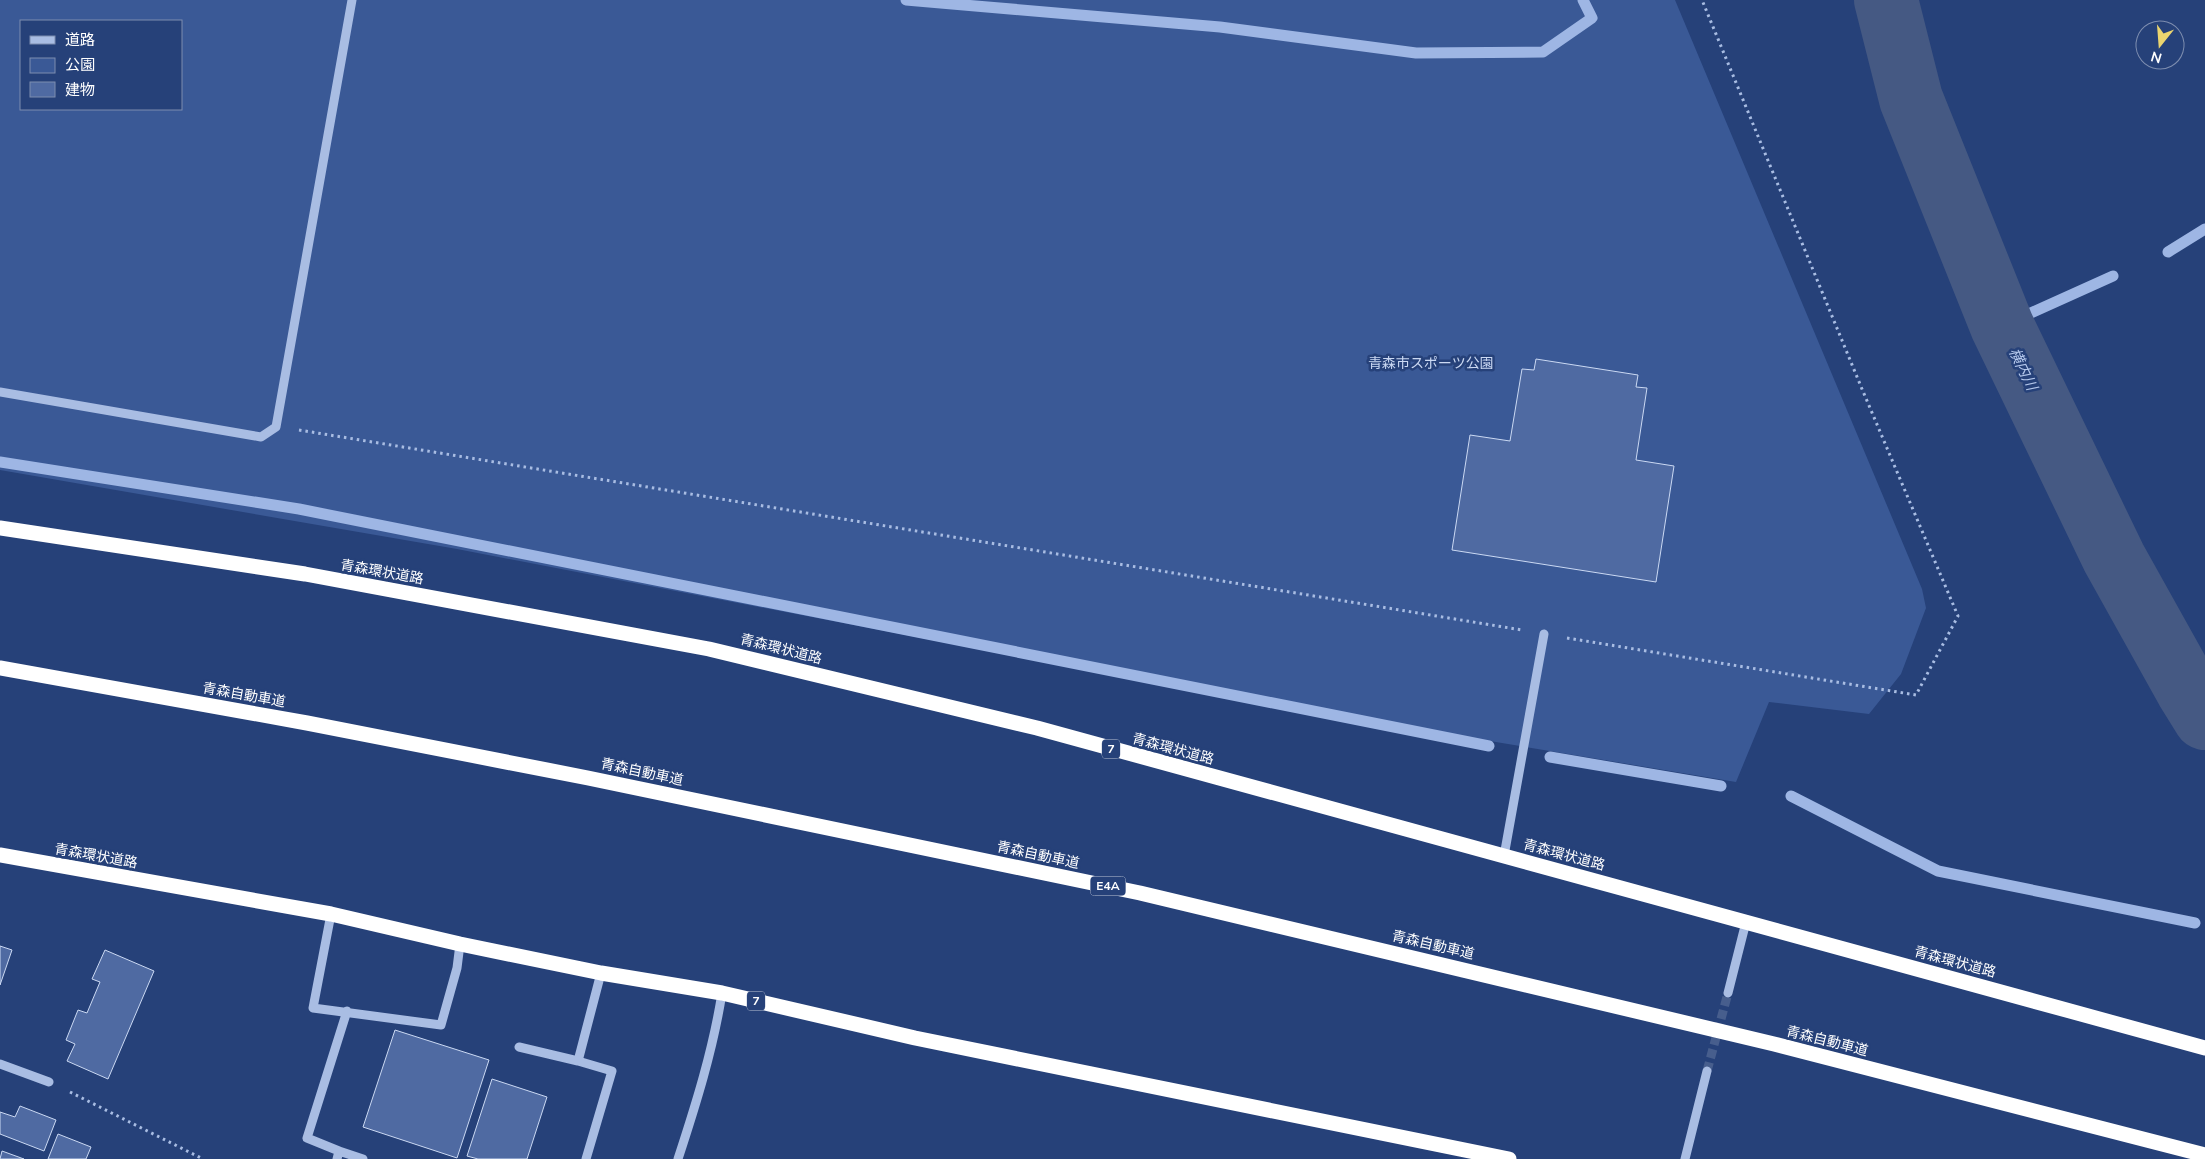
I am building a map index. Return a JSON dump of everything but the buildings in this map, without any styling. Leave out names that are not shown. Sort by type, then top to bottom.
[{"type":"highway","name":"青森環状道路","points":[[0,528],[305,574],[709,649],[1037,728],[2205,1048]]},
{"type":"highway","name":"青森自動車道","points":[[0,668],[307,723],[588,778],[1140,893],[1774,1044],[2205,1155]]},
{"type":"highway","name":"青森環状道路","points":[[0,855],[331,914],[460,944],[602,973],[722,993],[915,1038],[1509,1159]]},
{"type":"street","points":[[0,392],[261,437],[276,427],[352,0]]},
{"type":"street","points":[[1504,856],[1544,634]]},
{"type":"street","points":[[331,914],[313,1008],[347,1011],[441,1025],[457,968],[460,944]]},
{"type":"street","points":[[1728,993],[1746,922]]},
{"type":"street","points":[[578,1061],[602,973]]},
{"type":"street","points":[[678,1159],[700,1093],[717,1024],[722,993]]},
{"type":"street","points":[[347,1011],[308,1138],[338,1155],[363,1159]]},
{"type":"street","points":[[519,1047],[612,1071],[586,1159]]},
{"type":"street","points":[[0,1064],[49,1082]]},
{"type":"street","points":[[1685,1159],[1707,1071]]},
{"type":"path","points":[[276,427],[1916,694],[1958,616],[1862,389],[1702,0]]},
{"type":"path","points":[[49,1082],[203,1159]]},
{"type":"green space","name":"青森市スポーツ公園","points":[[0,0],[1675,0],[1922,589],[1926,608],[1901,674],[1869,714],[1769,702],[1736,782],[1448,734],[1020,657],[457,549],[0,470]]},
{"type":"waterway","points":[[906,0],[1220,27],[1416,53],[1543,52],[1592,18],[1583,0]]},
{"type":"waterway","name":"横内川","points":[[1886,0],[1911,99],[2002,326],[2114,558],[2205,718]]},
{"type":"waterway","points":[[2168,252],[2205,229]]},
{"type":"waterway","points":[[2002,326],[2113,276]]},
{"type":"waterway","points":[[0,462],[299,509],[1489,746]]},
{"type":"waterway","points":[[1550,757],[1721,786]]},
{"type":"waterway","points":[[1791,796],[1938,871],[2195,923]]},
{"type":"tunnel","points":[[1707,1071],[1728,993]]}]
